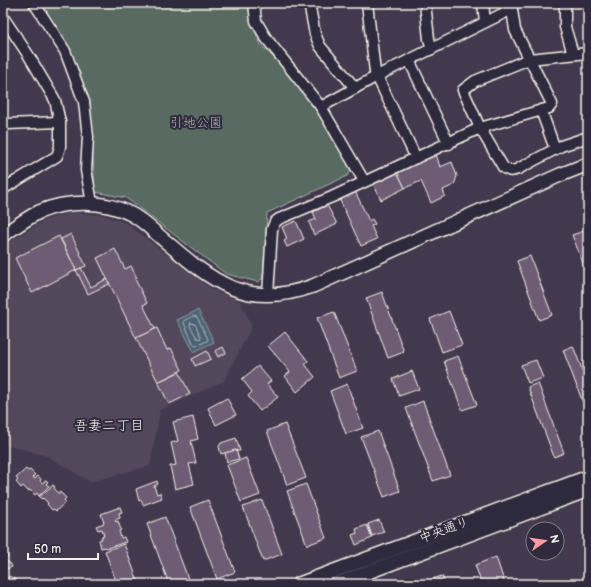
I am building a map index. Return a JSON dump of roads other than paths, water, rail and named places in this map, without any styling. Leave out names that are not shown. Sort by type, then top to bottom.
[{"type":"street","points":[[34,3],[65,51],[84,102],[88,137],[86,170],[92,204]]},
{"type":"street","points":[[254,3],[256,21],[266,38],[312,95],[364,181]]},
{"type":"street","points":[[310,3],[315,34],[320,46],[354,88]]},
{"type":"street","points":[[367,3],[375,72],[416,158]]},
{"type":"street","points":[[425,3],[428,39],[432,49]]},
{"type":"street","points":[[483,3],[485,22]]},
{"type":"street","points":[[565,3],[565,27],[573,54]]},
{"type":"street","points":[[268,295],[272,229],[275,222],[279,219],[332,197],[364,181],[449,144],[480,128],[549,108],[552,104],[515,30],[512,6],[485,22],[377,76],[320,107]]},
{"type":"street","points":[[3,17],[29,56],[54,100],[60,122],[60,147],[57,156],[3,189]]},
{"type":"street","points":[[588,53],[529,59],[475,81],[463,90],[480,128],[503,167],[508,171],[518,169],[555,149],[588,137]]},
{"type":"street","points":[[409,60],[449,144]]},
{"type":"street","points":[[541,110],[555,149]]},
{"type":"street","points":[[4,122],[60,122]]},
{"type":"street","points":[[3,234],[39,212],[69,204],[110,206],[131,214],[193,265],[212,278],[228,286],[246,293],[268,295],[297,292],[314,286],[560,175],[588,164]]},
{"type":"street","name":"中央通り","points":[[300,584],[588,477]]},
{"type":"street","name":"中央通り","points":[[336,584],[588,490]]},
{"type":"water","points":[[198,310],[214,342],[194,352],[177,320]]},
{"type":"district","name":"吾妻二丁目","points":[[109,425]]},
{"type":"park label","name":"引地公園","points":[[196,123]]}]
